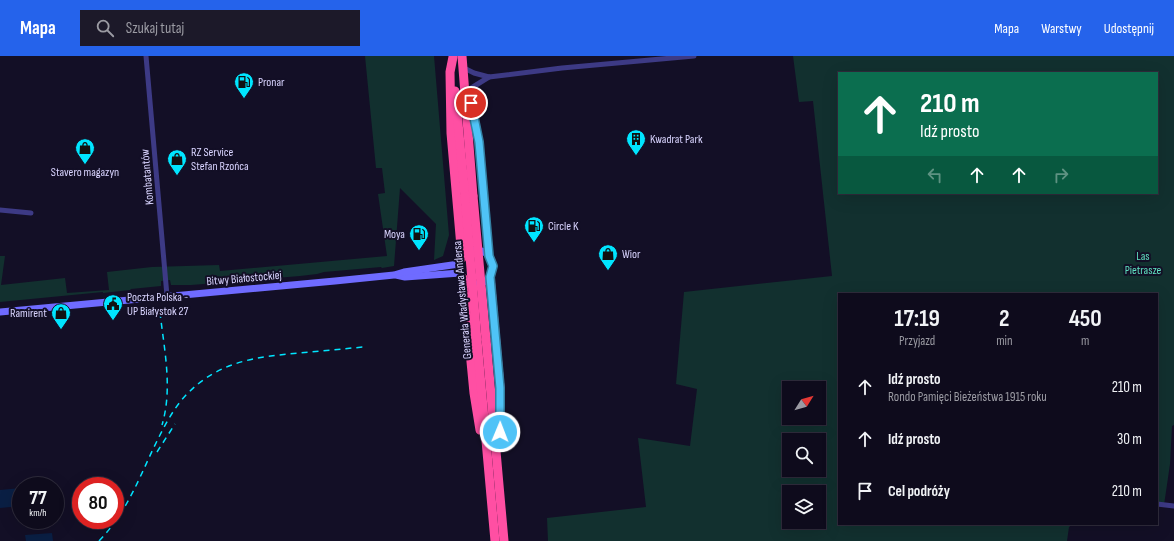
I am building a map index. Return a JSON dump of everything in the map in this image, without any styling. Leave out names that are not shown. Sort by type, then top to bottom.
[{"type":"highway","name":"Generała Władysława Andersa","points":[[453,56],[469,196],[494,473],[504,541]]},
{"type":"highway","points":[[453,56],[450,72],[451,133],[460,261]]},
{"type":"highway","name":"Generała Władysława Andersa","points":[[462,57],[469,196]]},
{"type":"highway","points":[[462,57],[466,69],[468,90]]},
{"type":"highway","points":[[461,275],[474,393],[486,458],[494,473]]},
{"type":"highway","points":[[490,277],[501,399],[500,456],[494,473]]},
{"type":"highway","name":"Generała Władysława Andersa","points":[[494,473],[495,541]]},
{"type":"street","name":"Kombatantów","points":[[146,56],[167,296]]},
{"type":"street","points":[[466,69],[489,77],[562,68],[694,56]]},
{"type":"street","points":[[489,77],[468,90],[479,142],[489,256],[493,266],[490,277],[479,284],[470,283],[461,275],[460,261],[467,252],[475,250],[482,251],[489,256]]},
{"type":"street","points":[[0,210],[31,213]]},
{"type":"street","name":"Bitwy Białostockiej","points":[[0,312],[394,275],[460,261]]},
{"type":"street","name":"Bitwy Białostockiej","points":[[394,275],[405,278],[461,275]]},
{"type":"street","points":[[1158,504],[1174,506]]},
{"type":"green space","points":[[365,56],[434,56],[449,235],[443,256],[434,260],[436,224],[400,188],[394,266],[191,285],[171,285],[170,280],[161,281],[161,286],[103,293],[0,302],[0,256],[5,256],[1,285],[65,278],[67,293],[109,290],[107,272],[152,267],[219,265],[220,271],[387,256],[378,194],[385,193],[382,168],[376,168]]},
{"type":"green space","name":"Las Pietrasze","points":[[793,56],[1174,56],[1174,425],[1172,426],[1170,464],[1164,505],[1158,504],[1158,293],[838,293],[838,525],[1072,525],[1069,527],[1067,541],[548,541],[547,518],[646,507],[638,438],[690,446],[697,389],[676,384],[684,292],[832,276],[813,101],[799,102]]},
{"type":"water","points":[[12,489],[12,507],[0,508],[0,490]]},
{"type":"water","points":[[52,533],[53,541],[26,541],[25,535]]},
{"type":"railway","points":[[160,312],[167,368],[167,397],[162,425]]},
{"type":"railway","points":[[99,541],[124,508],[172,413],[186,395],[211,375],[238,363],[268,356],[363,347]]},
{"type":"railway","points":[[157,452],[175,424]]},
{"type":"place","name":"Pronar","points":[[244,99]]},
{"type":"place","name":"Kwadrat Park","points":[[636,156]]},
{"type":"place","name":"Stavero magazyn","points":[[85,165]]},
{"type":"place","name":"RZ Service Stefan Rzońca","points":[[177,176]]},
{"type":"place","name":"Circle K","points":[[534,243]]},
{"type":"place","name":"Moya","points":[[419,251]]},
{"type":"place","name":"Wior","points":[[608,271]]},
{"type":"place","name":"Poczta Polska - UP Białystok 27","points":[[113,321]]},
{"type":"place","name":"Ramirent","points":[[61,330]]},
{"type":"route","points":[[471,103],[479,142],[489,256],[493,266],[490,277],[501,399],[500,432]]}]
